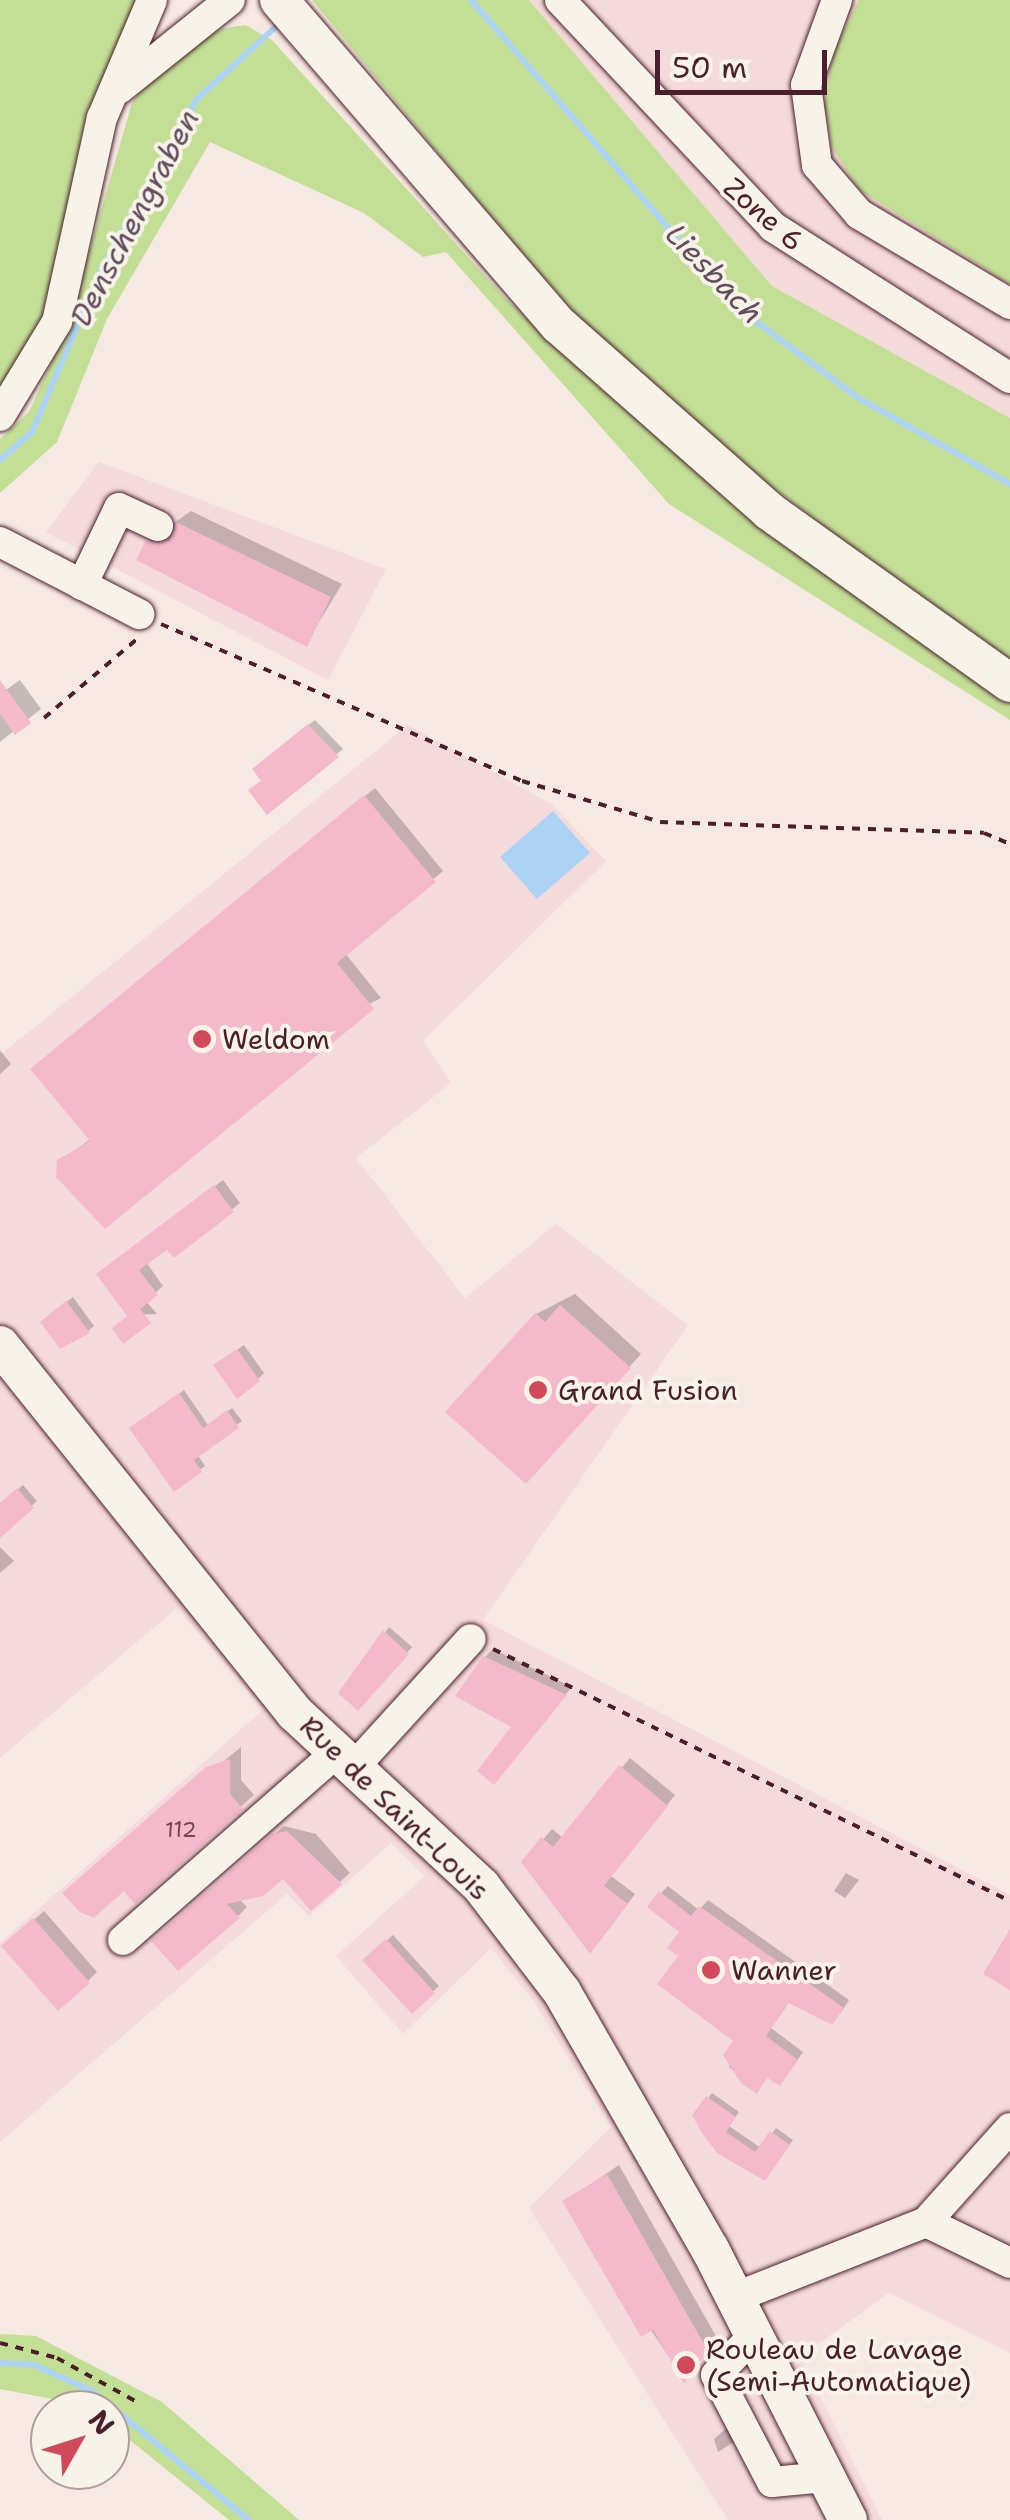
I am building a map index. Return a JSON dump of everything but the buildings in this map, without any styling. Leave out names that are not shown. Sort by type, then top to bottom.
[{"type":"main road","points":[[290,14],[559,325],[769,511],[1010,682]]},
{"type":"main road","name":"Rue de Saint-Louis","points":[[6,1365],[295,1713],[480,1886],[562,1992],[736,2298],[848,2520]]},
{"type":"street","points":[[0,416],[57,322],[102,118],[117,91],[152,0]]},
{"type":"street","points":[[117,91],[230,0]]},
{"type":"street","name":"Zone 6","points":[[560,0],[773,227],[1010,378]]},
{"type":"street","points":[[837,0],[806,84],[816,164],[859,214],[1010,304]]},
{"type":"street","points":[[82,585],[120,508],[158,526]]},
{"type":"street","points":[[0,542],[139,614]]},
{"type":"street","points":[[124,1940],[345,1760],[471,1638]]},
{"type":"street","points":[[736,2298],[926,2222],[1010,2128]]},
{"type":"street","points":[[926,2222],[1010,2263]]},
{"type":"street","points":[[754,2335],[716,2375],[772,2482],[826,2477]]},
{"type":"path","points":[[44,718],[130,652],[139,614],[313,696],[597,806],[660,822],[984,832],[1010,844]]},
{"type":"path","points":[[471,1638],[1010,1901]]},
{"type":"path","points":[[0,2343],[58,2358],[139,2403]]},
{"type":"shaded area","points":[[529,0],[1010,0],[1010,418],[772,286]]},
{"type":"shaded area","points":[[99,462],[386,569],[328,680],[46,532]]},
{"type":"shaded area","points":[[408,725],[550,803],[606,861],[423,1041],[451,1083],[356,1158],[465,1298],[556,1224],[688,1325],[483,1620],[1010,1895],[1010,2353],[889,2293],[800,2357],[882,2520],[728,2520],[529,2208],[611,2127],[532,1999],[491,1948],[403,2034],[336,1956],[425,1876],[391,1843],[309,1916],[287,1894],[0,2142],[0,1943],[264,1709],[177,1608],[0,1758],[0,1055]]},
{"type":"green space","points":[[0,0],[140,0],[86,116],[45,314],[0,389]]},
{"type":"green space","points":[[312,0],[529,0],[772,286],[1010,418],[1010,666],[673,413],[552,291]]},
{"type":"green space","points":[[859,0],[1010,0],[1010,284],[858,189],[833,149],[824,104],[833,53]]},
{"type":"green space","points":[[245,25],[272,40],[505,298],[708,482],[1010,699],[1010,720],[669,504],[446,252],[423,257],[364,213],[210,142],[107,319],[57,442],[0,493],[0,439],[29,412],[68,326],[132,103],[150,75],[213,30]]},
{"type":"green space","points":[[0,2334],[36,2336],[162,2402],[299,2520],[229,2520],[130,2440],[130,2390],[30,2390],[30,2395],[0,2389]]},
{"type":"water","points":[[553,811],[590,853],[537,899],[500,857]]},
{"type":"waterway","name":"Liesbach","points":[[471,0],[737,307],[857,397],[1010,484]]},
{"type":"waterway","name":"Denschengraben","points":[[0,460],[32,432],[102,268],[197,99],[281,22]]},
{"type":"waterway","points":[[0,2363],[34,2365],[94,2392],[249,2520]]},
{"type":"place","name":"Weldom","points":[[202,1039]]},
{"type":"place","name":"Grand Fusion","points":[[538,1390]]},
{"type":"place","name":"Wanner","points":[[711,1970]]},
{"type":"place","name":"Rouleau de Lavage (Semi-Automatique)","points":[[686,2365]]}]
